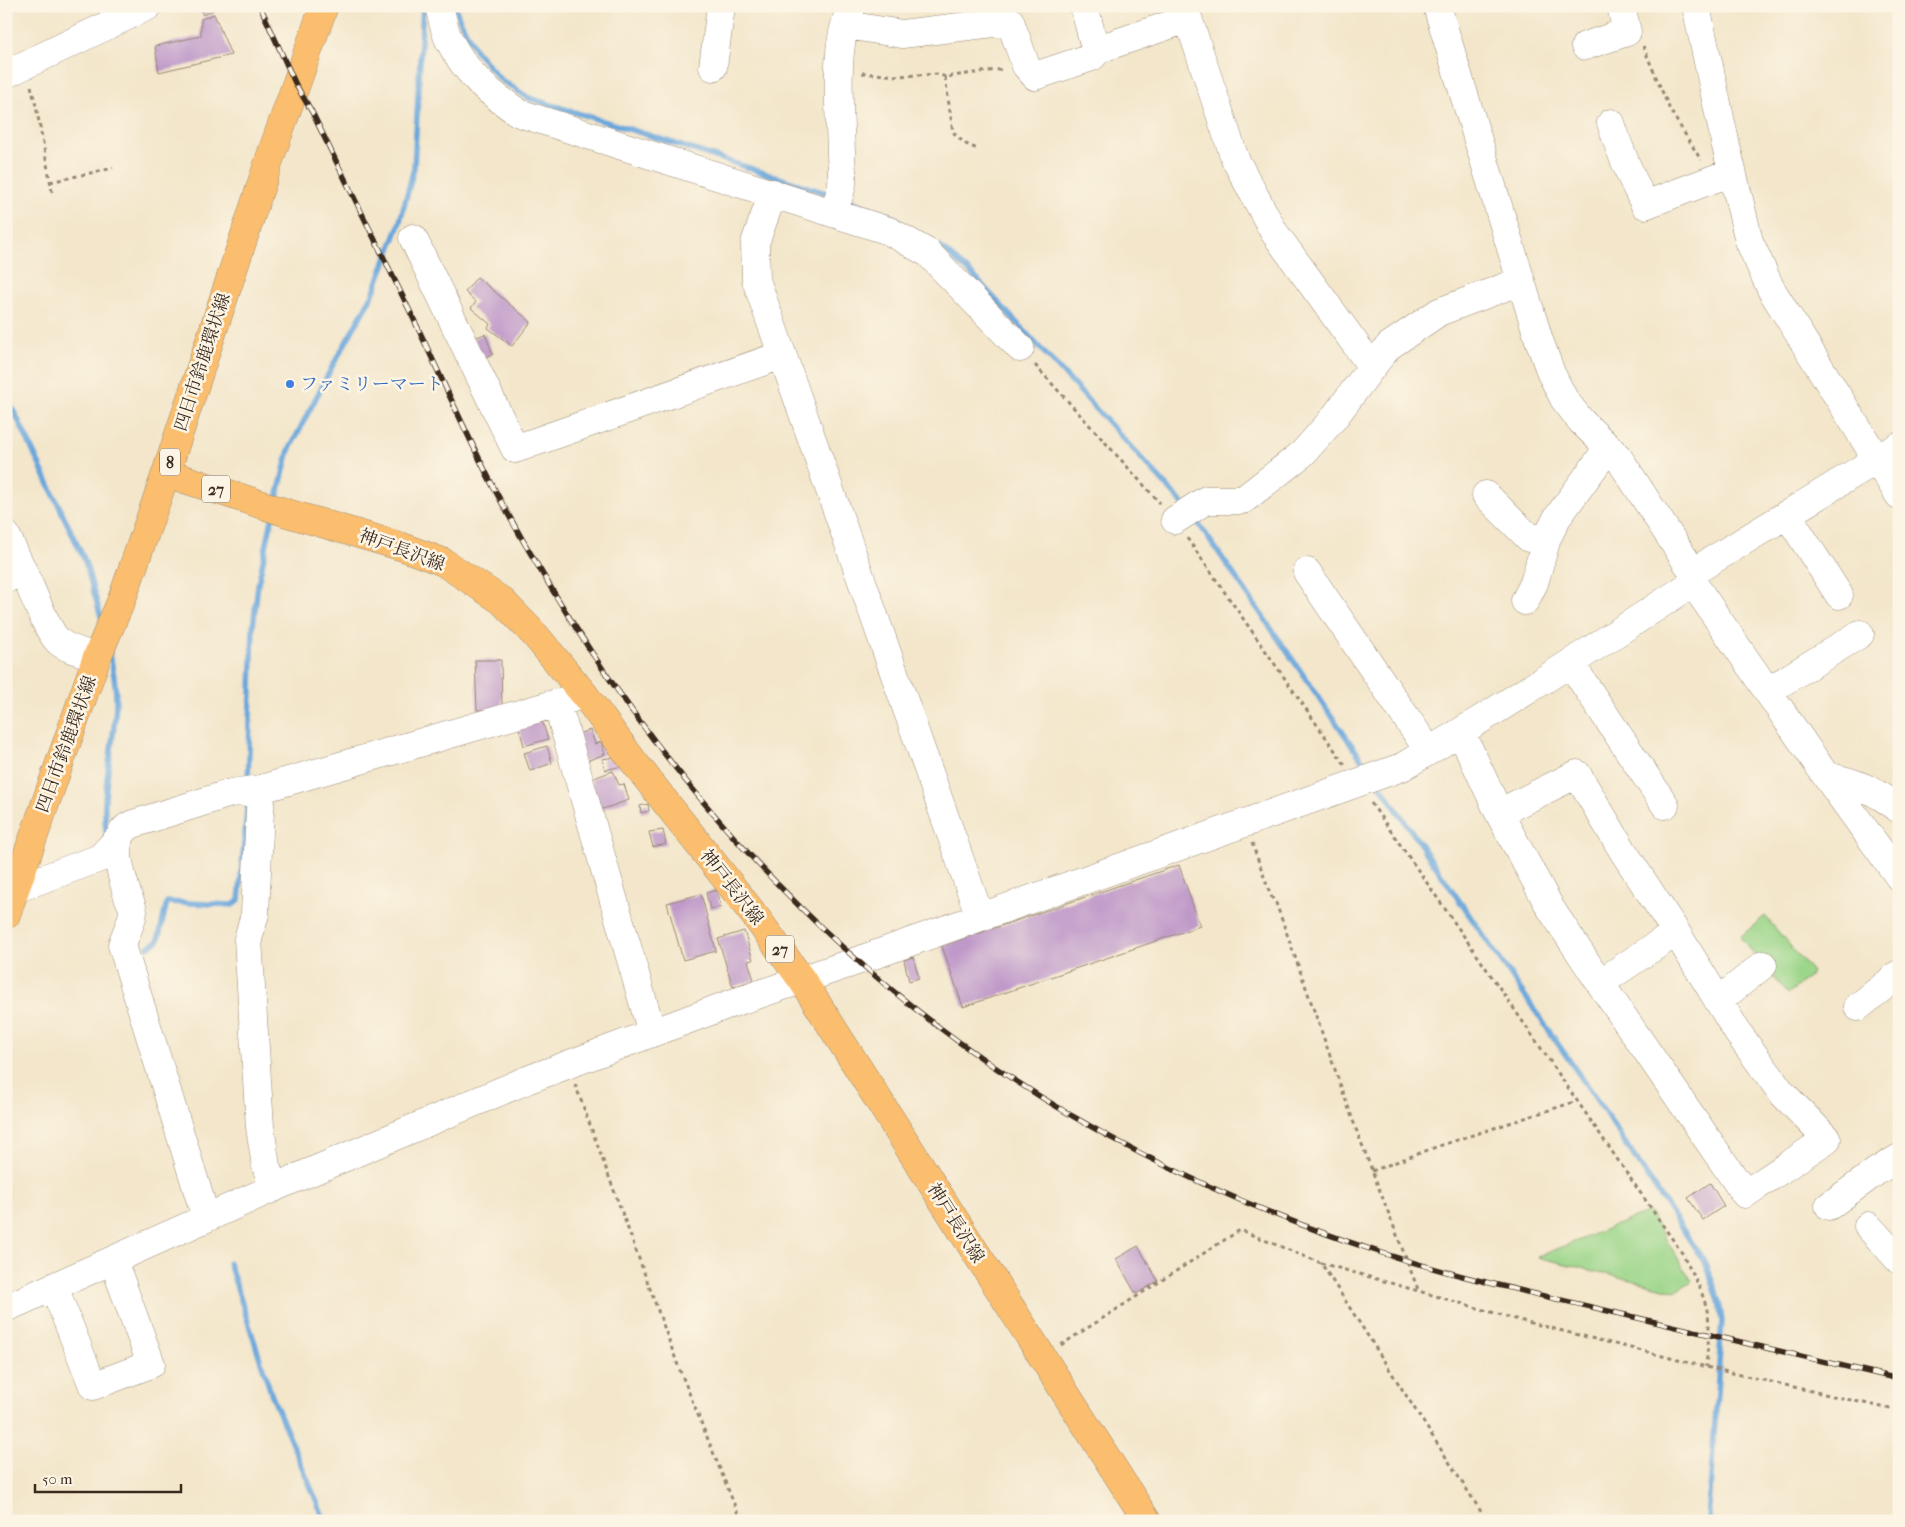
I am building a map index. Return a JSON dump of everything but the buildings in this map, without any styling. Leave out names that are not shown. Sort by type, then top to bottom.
[{"type":"main road","name":"四日市鈴鹿環状線","points":[[6,915],[15,871],[97,657],[122,599],[166,473],[272,152],[324,6]]},
{"type":"main road","name":"神戸長沢線","points":[[166,473],[276,510],[403,547],[443,562],[502,600],[535,635],[584,694],[802,980],[1147,1521]]},
{"type":"street","points":[[15,69],[148,6]]},
{"type":"street","points":[[439,6],[448,39],[471,76],[492,95],[519,113],[773,193],[837,202],[928,253],[1020,348]]},
{"type":"street","points":[[713,66],[721,6]]},
{"type":"street","points":[[1084,6],[1096,52]]},
{"type":"street","points":[[1438,6],[1521,281],[1552,373],[1564,399],[1581,421],[1618,457],[1693,577],[1768,691],[1826,776],[1899,877]]},
{"type":"street","points":[[1585,46],[1627,32],[1621,6]]},
{"type":"street","points":[[1696,6],[1723,176],[1749,241],[1771,289],[1888,452],[1899,495]]},
{"type":"street","points":[[837,202],[840,41],[849,16],[902,34],[1010,21],[1026,66],[1035,76],[1092,56],[1099,49],[1189,11],[1235,159],[1274,232],[1372,367]]},
{"type":"street","points":[[1611,123],[1630,177],[1645,205],[1723,176]]},
{"type":"street","points":[[773,193],[755,243],[756,280],[980,917]]},
{"type":"street","points":[[413,238],[515,448],[782,355]]},
{"type":"street","points":[[1175,520],[1206,500],[1243,500],[1303,453],[1333,419],[1389,346],[1439,312],[1521,281]]},
{"type":"street","points":[[1526,601],[1534,583],[1547,538],[1557,518],[1608,448]]},
{"type":"street","points":[[6,1308],[274,1188],[568,1064],[727,1005],[1245,824],[1402,767],[1571,664],[1693,577],[1787,514],[1888,452]]},
{"type":"street","points":[[1486,495],[1529,538],[1547,538]]},
{"type":"street","points":[[1787,514],[1838,595]]},
{"type":"street","points":[[6,535],[15,575],[57,640],[66,646],[97,657]]},
{"type":"street","points":[[1307,572],[1429,751]]},
{"type":"street","points":[[1768,691],[1860,634]]},
{"type":"street","points":[[1571,664],[1665,804]]},
{"type":"street","points":[[112,846],[124,827],[133,824],[584,694]]},
{"type":"street","points":[[557,703],[652,1032]]},
{"type":"street","points":[[1461,732],[1499,813],[1551,908],[1600,983],[1745,1194],[1827,1139],[1782,1093],[1738,1033],[1676,932],[1623,851],[1577,774],[1499,813]]},
{"type":"street","points":[[1826,776],[1854,782],[1886,799],[1899,809]]},
{"type":"street","points":[[252,790],[254,914],[248,939],[260,1127],[266,1166],[274,1188]]},
{"type":"street","points":[[15,871],[117,846],[124,882],[133,911],[122,945],[206,1218]]},
{"type":"street","points":[[1600,983],[1676,932]]},
{"type":"street","points":[[1718,1001],[1763,965]]},
{"type":"street","points":[[1858,1007],[1899,974]]},
{"type":"street","points":[[1829,1206],[1877,1171],[1899,1158]]},
{"type":"street","points":[[1868,1226],[1899,1260]]},
{"type":"street","points":[[54,1287],[92,1386],[151,1364],[113,1260]]},
{"type":"path","points":[[1641,41],[1670,110],[1723,176]]},
{"type":"path","points":[[839,71],[898,76],[940,74],[944,77],[1026,66]]},
{"type":"path","points":[[15,69],[36,106],[53,196]]},
{"type":"path","points":[[944,77],[953,132],[964,142],[977,149]]},
{"type":"path","points":[[50,182],[113,168]]},
{"type":"path","points":[[1020,348],[1175,520],[1488,969],[1576,1101],[1682,1253],[1693,1273],[1706,1308],[1709,1326],[1706,1367]]},
{"type":"path","points":[[1245,824],[1271,896],[1276,903],[1356,1129],[1419,1292]]},
{"type":"path","points":[[568,1064],[679,1368],[741,1521]]},
{"type":"path","points":[[1372,1171],[1436,1147],[1576,1101]]},
{"type":"path","points":[[1041,1357],[1240,1230],[1321,1263],[1519,1320],[1706,1367],[1899,1411]]},
{"type":"path","points":[[1321,1263],[1487,1521]]},
{"type":"green space","points":[[1765,916],[1813,973],[1788,994],[1740,937]]},
{"type":"green space","points":[[1649,1212],[1692,1281],[1676,1291],[1537,1257]]},
{"type":"waterway","points":[[276,502],[289,450],[373,294],[399,225],[414,168],[423,6]]},
{"type":"waterway","points":[[455,6],[476,51],[500,79],[529,98],[832,195]]},
{"type":"waterway","points":[[846,199],[899,221]]},
{"type":"waterway","points":[[939,246],[974,276],[1185,506]]},
{"type":"waterway","points":[[6,402],[13,409],[85,561],[101,617]]},
{"type":"waterway","points":[[248,784],[253,627],[258,584],[273,515]]},
{"type":"waterway","points":[[1194,517],[1369,770]]},
{"type":"waterway","points":[[107,838],[105,821],[106,787],[116,701],[109,651]]},
{"type":"waterway","points":[[1379,784],[1598,1102],[1707,1266],[1719,1300],[1722,1321],[1708,1521]]},
{"type":"waterway","points":[[148,947],[158,941],[167,902],[233,905],[239,900],[247,808]]},
{"type":"waterway","points":[[229,1263],[272,1396],[325,1521]]},
{"type":"railway","points":[[260,6],[296,85],[312,112],[496,492],[565,611],[628,706],[712,812],[757,863],[854,958],[959,1042],[1056,1106],[1158,1162],[1264,1210],[1373,1250],[1488,1283],[1899,1379]]},
{"type":"place","name":"ファミリーマート","points":[[290,384]]}]
